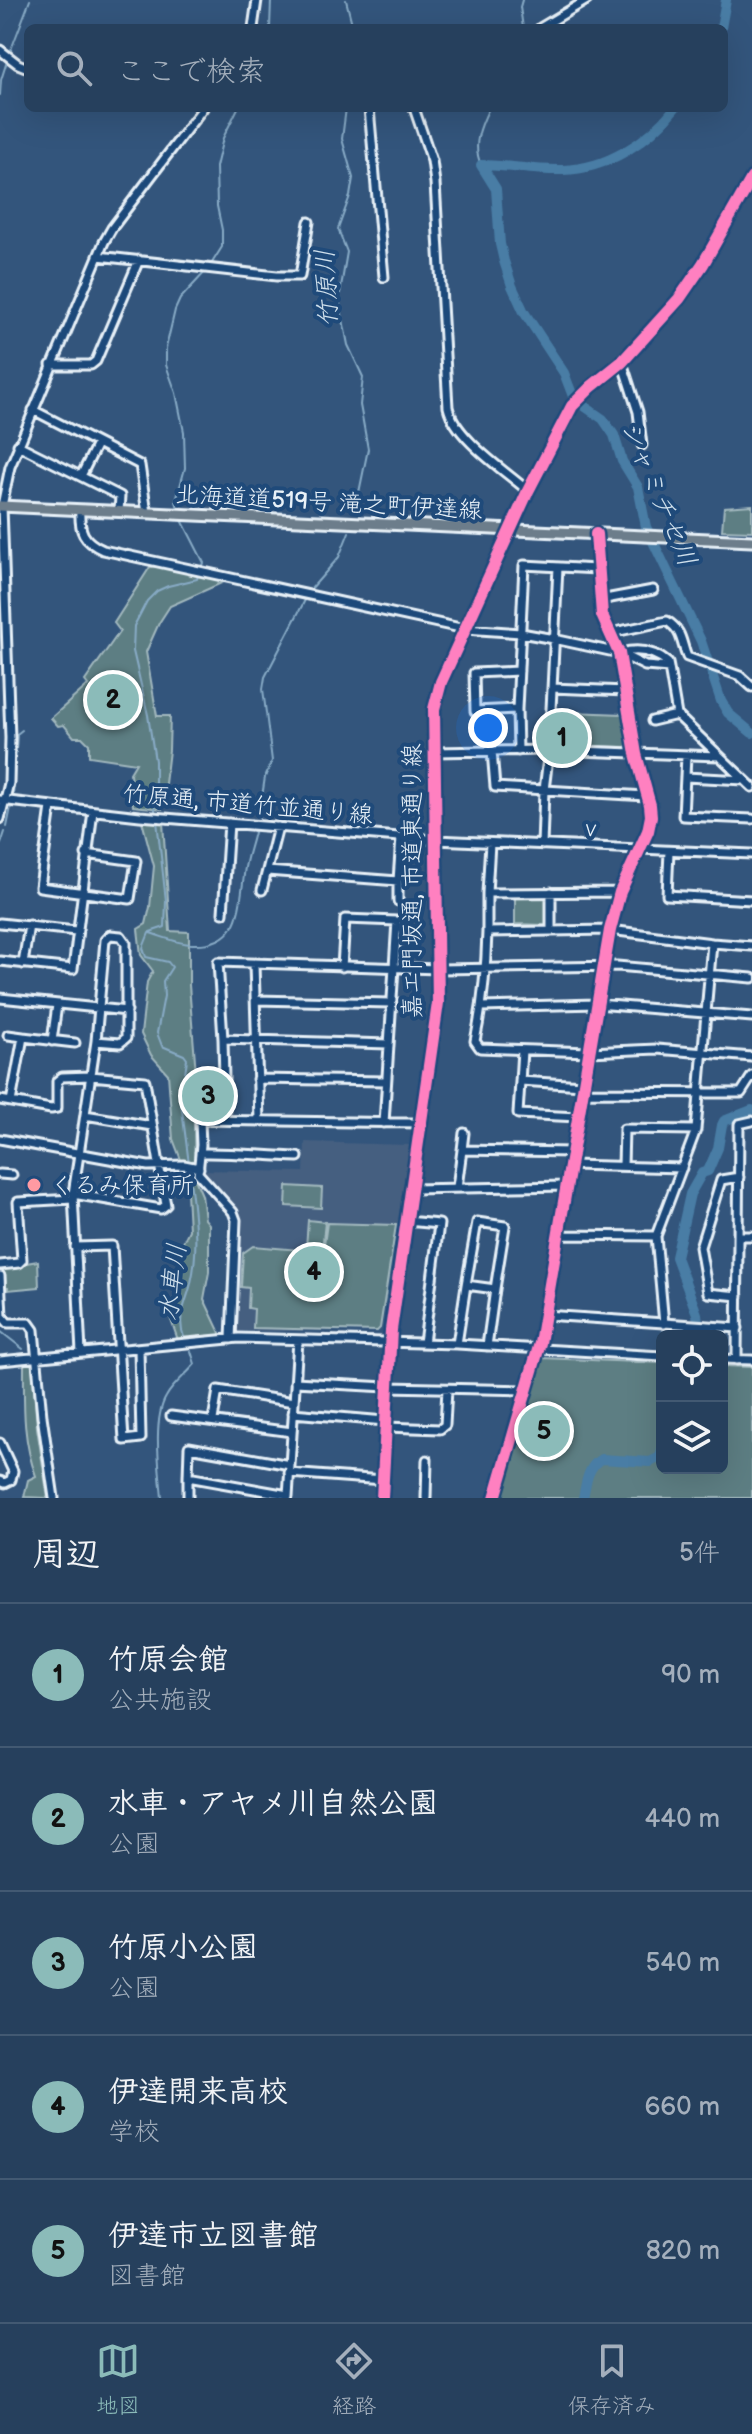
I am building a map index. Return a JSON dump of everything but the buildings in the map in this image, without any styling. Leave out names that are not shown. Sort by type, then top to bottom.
[{"type":"main road","name":"北海道道519号 滝之町伊達線","points":[[1,506],[752,541]]},
{"type":"street","points":[[254,24],[257,0]]},
{"type":"street","points":[[547,24],[587,0]]},
{"type":"street","points":[[1,51],[24,66]]},
{"type":"street","points":[[0,819],[10,768],[3,637],[1,506],[6,482],[51,365],[112,228],[200,112]]},
{"type":"street","points":[[369,112],[384,277]]},
{"type":"street","points":[[415,112],[432,161],[435,183],[450,418],[464,436],[528,491]]},
{"type":"street","name":"嘉エ門坂通, 市道東通り線","points":[[382,1498],[390,1341],[438,1003],[435,698],[528,491],[572,406],[622,362],[693,280],[752,178]]},
{"type":"street","points":[[98,256],[300,276],[309,222]]},
{"type":"street","points":[[51,365],[91,365],[96,361],[139,260]]},
{"type":"street","points":[[622,362],[638,412],[642,445]]},
{"type":"street","points":[[33,410],[140,465],[147,513]]},
{"type":"street","points":[[81,476],[97,444]]},
{"type":"street","points":[[18,445],[120,496],[119,512]]},
{"type":"street","points":[[80,510],[82,535],[91,545],[103,550],[465,629],[554,639],[619,653],[645,666],[669,668]]},
{"type":"street","points":[[495,1498],[539,1349],[610,930],[620,892],[648,831],[651,816],[636,754],[619,653],[602,615],[596,534]]},
{"type":"street","points":[[518,751],[524,565],[597,569]]},
{"type":"street","points":[[542,845],[558,567]]},
{"type":"street","points":[[600,600],[653,590]]},
{"type":"street","points":[[610,633],[667,621],[683,639],[687,657],[740,676],[752,687]]},
{"type":"street","points":[[619,653],[631,650],[648,652],[665,660],[677,715],[752,787]]},
{"type":"street","points":[[517,709],[475,711],[474,673],[519,671]]},
{"type":"street","points":[[552,688],[626,691]]},
{"type":"street","points":[[652,721],[677,715]]},
{"type":"street","points":[[434,752],[549,750],[719,756]]},
{"type":"street","points":[[492,751],[495,787],[646,796]]},
{"type":"street","points":[[686,756],[683,816],[752,819]]},
{"type":"street","points":[[685,777],[745,780]]},
{"type":"street","name":"竹原通, 市道竹並通り線","points":[[2,801],[436,840],[542,845]]},
{"type":"street","points":[[51,807],[40,887],[130,899],[136,861],[86,854]]},
{"type":"street","points":[[0,961],[73,969],[93,811]]},
{"type":"street","points":[[223,913],[229,823]]},
{"type":"street","points":[[262,890],[278,827]]},
{"type":"street","points":[[398,901],[401,837]]},
{"type":"street","points":[[490,843],[486,968],[475,1041],[480,1048],[589,1052],[657,1049],[752,1057]]},
{"type":"street","name":"ｖ","points":[[542,845],[639,850]]},
{"type":"street","points":[[639,850],[752,854]]},
{"type":"street","points":[[669,851],[667,895],[752,900]]},
{"type":"street","points":[[267,871],[398,881]]},
{"type":"street","points":[[551,892],[551,931]]},
{"type":"street","points":[[487,893],[620,892]]},
{"type":"street","points":[[342,967],[345,919],[397,921],[384,1123]]},
{"type":"street","points":[[0,923],[76,931]]},
{"type":"street","points":[[23,964],[29,925]]},
{"type":"street","points":[[487,932],[610,930],[752,946]]},
{"type":"street","points":[[81,1353],[73,1196],[96,1041],[105,940],[110,935],[121,936],[126,943],[126,1038],[120,1043],[96,1041]]},
{"type":"street","points":[[664,1324],[656,1236],[696,1130],[712,943]]},
{"type":"street","points":[[225,1120],[218,962],[439,969],[603,966],[752,978]]},
{"type":"street","points":[[254,964],[259,1120]]},
{"type":"street","points":[[0,998],[127,1011]]},
{"type":"street","points":[[256,1000],[391,1003]]},
{"type":"street","points":[[482,1007],[597,1004],[752,1017]]},
{"type":"street","points":[[52,1041],[57,1005]]},
{"type":"street","points":[[8,1035],[75,1043]]},
{"type":"street","points":[[11,1102],[23,1037]]},
{"type":"street","points":[[223,1039],[389,1044]]},
{"type":"street","points":[[522,1050],[518,1114],[578,1117]]},
{"type":"street","points":[[520,1081],[698,1094],[741,1093],[752,1076]]},
{"type":"street","points":[[0,1100],[51,1109],[57,1108],[57,1081],[62,1077],[145,1081],[166,1205],[161,1209],[73,1196],[18,1202],[22,1260],[0,1265]]},
{"type":"street","points":[[257,1079],[386,1081]]},
{"type":"street","points":[[85,1115],[152,1126]]},
{"type":"street","points":[[192,1167],[200,1153],[200,1120],[421,1123]]},
{"type":"street","points":[[737,1360],[739,1124],[752,1121]]},
{"type":"street","points":[[623,1166],[624,1129],[696,1130]]},
{"type":"street","points":[[457,1187],[464,1133]]},
{"type":"street","points":[[0,1139],[160,1168],[192,1167],[233,1212],[236,1220],[231,1339]]},
{"type":"street","points":[[462,1150],[572,1152]]},
{"type":"street","points":[[200,1153],[236,1152],[249,1156],[298,1157]]},
{"type":"street","points":[[571,1165],[682,1168]]},
{"type":"street","points":[[0,1174],[12,1175]]},
{"type":"street","points":[[738,1296],[708,1293],[700,1247],[721,1180],[739,1177]]},
{"type":"street","points":[[411,1189],[567,1186]]},
{"type":"street","points":[[407,1221],[439,1224],[424,1343]]},
{"type":"street","points":[[457,1344],[477,1222],[505,1226],[487,1346]]},
{"type":"street","points":[[559,1235],[656,1236]]},
{"type":"street","points":[[738,1236],[752,1236]]},
{"type":"street","points":[[75,1247],[112,1246],[124,1440],[141,1438],[139,1348]]},
{"type":"street","points":[[0,1276],[2,1316],[8,1323],[32,1325],[54,1498]]},
{"type":"street","points":[[466,1285],[495,1289]]},
{"type":"street","points":[[545,1315],[738,1328]]},
{"type":"street","points":[[0,1361],[231,1339],[390,1341],[656,1356]]},
{"type":"street","points":[[188,1477],[288,1497],[298,1340]]},
{"type":"street","points":[[728,1359],[752,1360]]},
{"type":"street","points":[[295,1382],[527,1390]]},
{"type":"street","points":[[293,1413],[440,1429],[445,1425],[447,1389]]},
{"type":"street","points":[[213,1420],[218,1390],[294,1402]]},
{"type":"street","points":[[171,1416],[292,1432]]},
{"type":"street","points":[[0,1443],[13,1471],[11,1480],[5,1483],[0,1481]]},
{"type":"street","points":[[188,1498],[189,1447],[290,1469],[383,1480]]},
{"type":"street","points":[[426,1498],[427,1460]]},
{"type":"shaded area","points":[[305,1142],[410,1145],[381,1328],[377,1331],[235,1331],[241,1216],[205,1177],[203,1170],[304,1172]]},
{"type":"green space","points":[[752,505],[752,531],[722,530],[724,507]]},
{"type":"green space","points":[[163,566],[226,581],[170,606],[146,652],[157,716],[170,716],[162,809],[133,806],[130,773],[136,763],[89,756],[89,744],[82,737],[74,737],[64,725],[58,726],[51,718],[88,685],[85,681],[120,631],[114,623],[150,567]]},
{"type":"green space","points":[[571,712],[623,714],[628,745],[570,745]]},
{"type":"green space","points":[[142,821],[163,822],[170,931],[189,932],[189,985],[196,1073],[220,1074],[221,1118],[194,1119],[194,1123],[195,1179],[209,1224],[209,1272],[204,1299],[222,1337],[178,1340],[165,1303],[179,1297],[180,1248],[189,1230],[186,1173],[173,1139],[168,1074],[151,1055],[141,1034],[147,982],[153,971],[141,955],[138,929],[146,924],[154,866]]},
{"type":"green space","points":[[515,897],[548,899],[549,923],[515,924]]},
{"type":"green space","points":[[287,1186],[322,1188],[321,1208],[286,1206]]},
{"type":"green space","points":[[308,1220],[325,1222],[322,1250],[306,1248]]},
{"type":"green space","points":[[327,1223],[396,1225],[380,1328],[377,1331],[253,1328],[254,1309],[248,1308],[249,1288],[241,1287],[243,1253],[253,1246],[323,1252]]},
{"type":"green space","points":[[38,1261],[39,1287],[8,1290],[8,1287],[3,1287],[4,1267]]},
{"type":"green space","points":[[539,1360],[656,1363],[656,1474],[728,1474],[728,1366],[752,1367],[752,1498],[500,1498]]},
{"type":"green space","points":[[32,1363],[37,1428],[48,1498],[24,1497],[28,1480],[36,1476],[28,1448],[24,1407],[24,1364]]},
{"type":"waterway","points":[[9,55],[30,0]]},
{"type":"waterway","points":[[270,24],[271,0]]},
{"type":"waterway","name":"竹原川","points":[[346,0],[352,24]]},
{"type":"waterway","points":[[522,0],[522,24]]},
{"type":"waterway","name":"シャミチセ川","points":[[722,24],[726,0]]},
{"type":"waterway","points":[[0,95],[7,61]]},
{"type":"waterway","points":[[210,266],[222,247],[216,167],[223,138],[236,112]]},
{"type":"waterway","name":"竹原川","points":[[345,112],[342,139],[353,178],[338,229],[347,252],[339,299],[348,345],[363,377],[360,405],[368,449],[355,512]]},
{"type":"waterway","points":[[481,165],[477,143],[487,112]]},
{"type":"waterway","name":"シャミチセ川","points":[[481,165],[553,170],[595,165],[639,142],[671,112]]},
{"type":"waterway","name":"シャミチセ川","points":[[481,165],[496,189],[500,244],[512,286],[524,312],[564,373],[574,399],[603,419],[614,435],[622,461],[638,487],[646,527],[701,641],[721,701],[728,713],[752,733]]},
{"type":"waterway","points":[[179,512],[176,501],[185,468],[184,432],[166,365],[166,348],[180,299],[206,271]]},
{"type":"waterway","points":[[181,518],[204,563],[201,569]]},
{"type":"waterway","name":"竹原川","points":[[311,589],[339,557],[349,532]]},
{"type":"waterway","points":[[155,812],[155,761],[133,651],[134,626],[147,601],[157,591],[197,579],[198,575]]},
{"type":"waterway","name":"竹原川","points":[[259,817],[265,777],[272,761],[263,689],[265,677],[305,600]]},
{"type":"waterway","points":[[13,797],[17,734],[22,730]]},
{"type":"waterway","points":[[7,827],[11,807]]},
{"type":"waterway","points":[[150,932],[165,927],[166,901],[157,821]]},
{"type":"waterway","points":[[1,844],[5,832]]},
{"type":"waterway","name":"竹原川","points":[[150,933],[192,944],[208,943],[228,933],[238,913],[254,832]]},
{"type":"waterway","name":"水車川","points":[[149,933],[143,948],[146,957],[168,962],[172,967],[163,981],[164,996],[157,1033],[162,1046],[187,1059],[181,1102],[189,1164]]},
{"type":"waterway","points":[[699,1330],[697,1314],[676,1257],[690,1194],[702,1173],[708,1171],[718,1148],[724,1121],[752,1110]]},
{"type":"waterway","name":"水車川","points":[[184,1337],[182,1316],[195,1255],[189,1171]]},
{"type":"waterway","points":[[0,1331],[23,1349]]},
{"type":"waterway","name":"水車川","points":[[162,1498],[159,1419],[169,1392],[195,1364],[191,1351]]},
{"type":"waterway","points":[[33,1370],[37,1414]]},
{"type":"waterway","points":[[38,1417],[49,1494]]},
{"type":"waterway","points":[[583,1498],[590,1471],[601,1459],[650,1462],[656,1459]]},
{"type":"cycle path","points":[[382,1498],[391,1330],[438,1003],[434,709],[441,682],[528,491],[572,406],[622,362],[679,299],[703,264],[752,178]]},
{"type":"cycle path","points":[[495,1498],[540,1343],[610,930],[620,892],[648,831],[651,816],[636,754],[619,653],[602,615],[596,534]]},
{"type":"place","name":"水車・アヤメ川自然公園","points":[[113,700]]},
{"type":"place","name":"竹原会館","points":[[562,738]]},
{"type":"place","name":"竹原小公園","points":[[208,1096]]},
{"type":"place","name":"くるみ保育所","points":[[34,1185]]},
{"type":"place","name":"伊達開来高校","points":[[314,1272]]},
{"type":"place","name":"伊達市立図書館","points":[[544,1431]]}]
